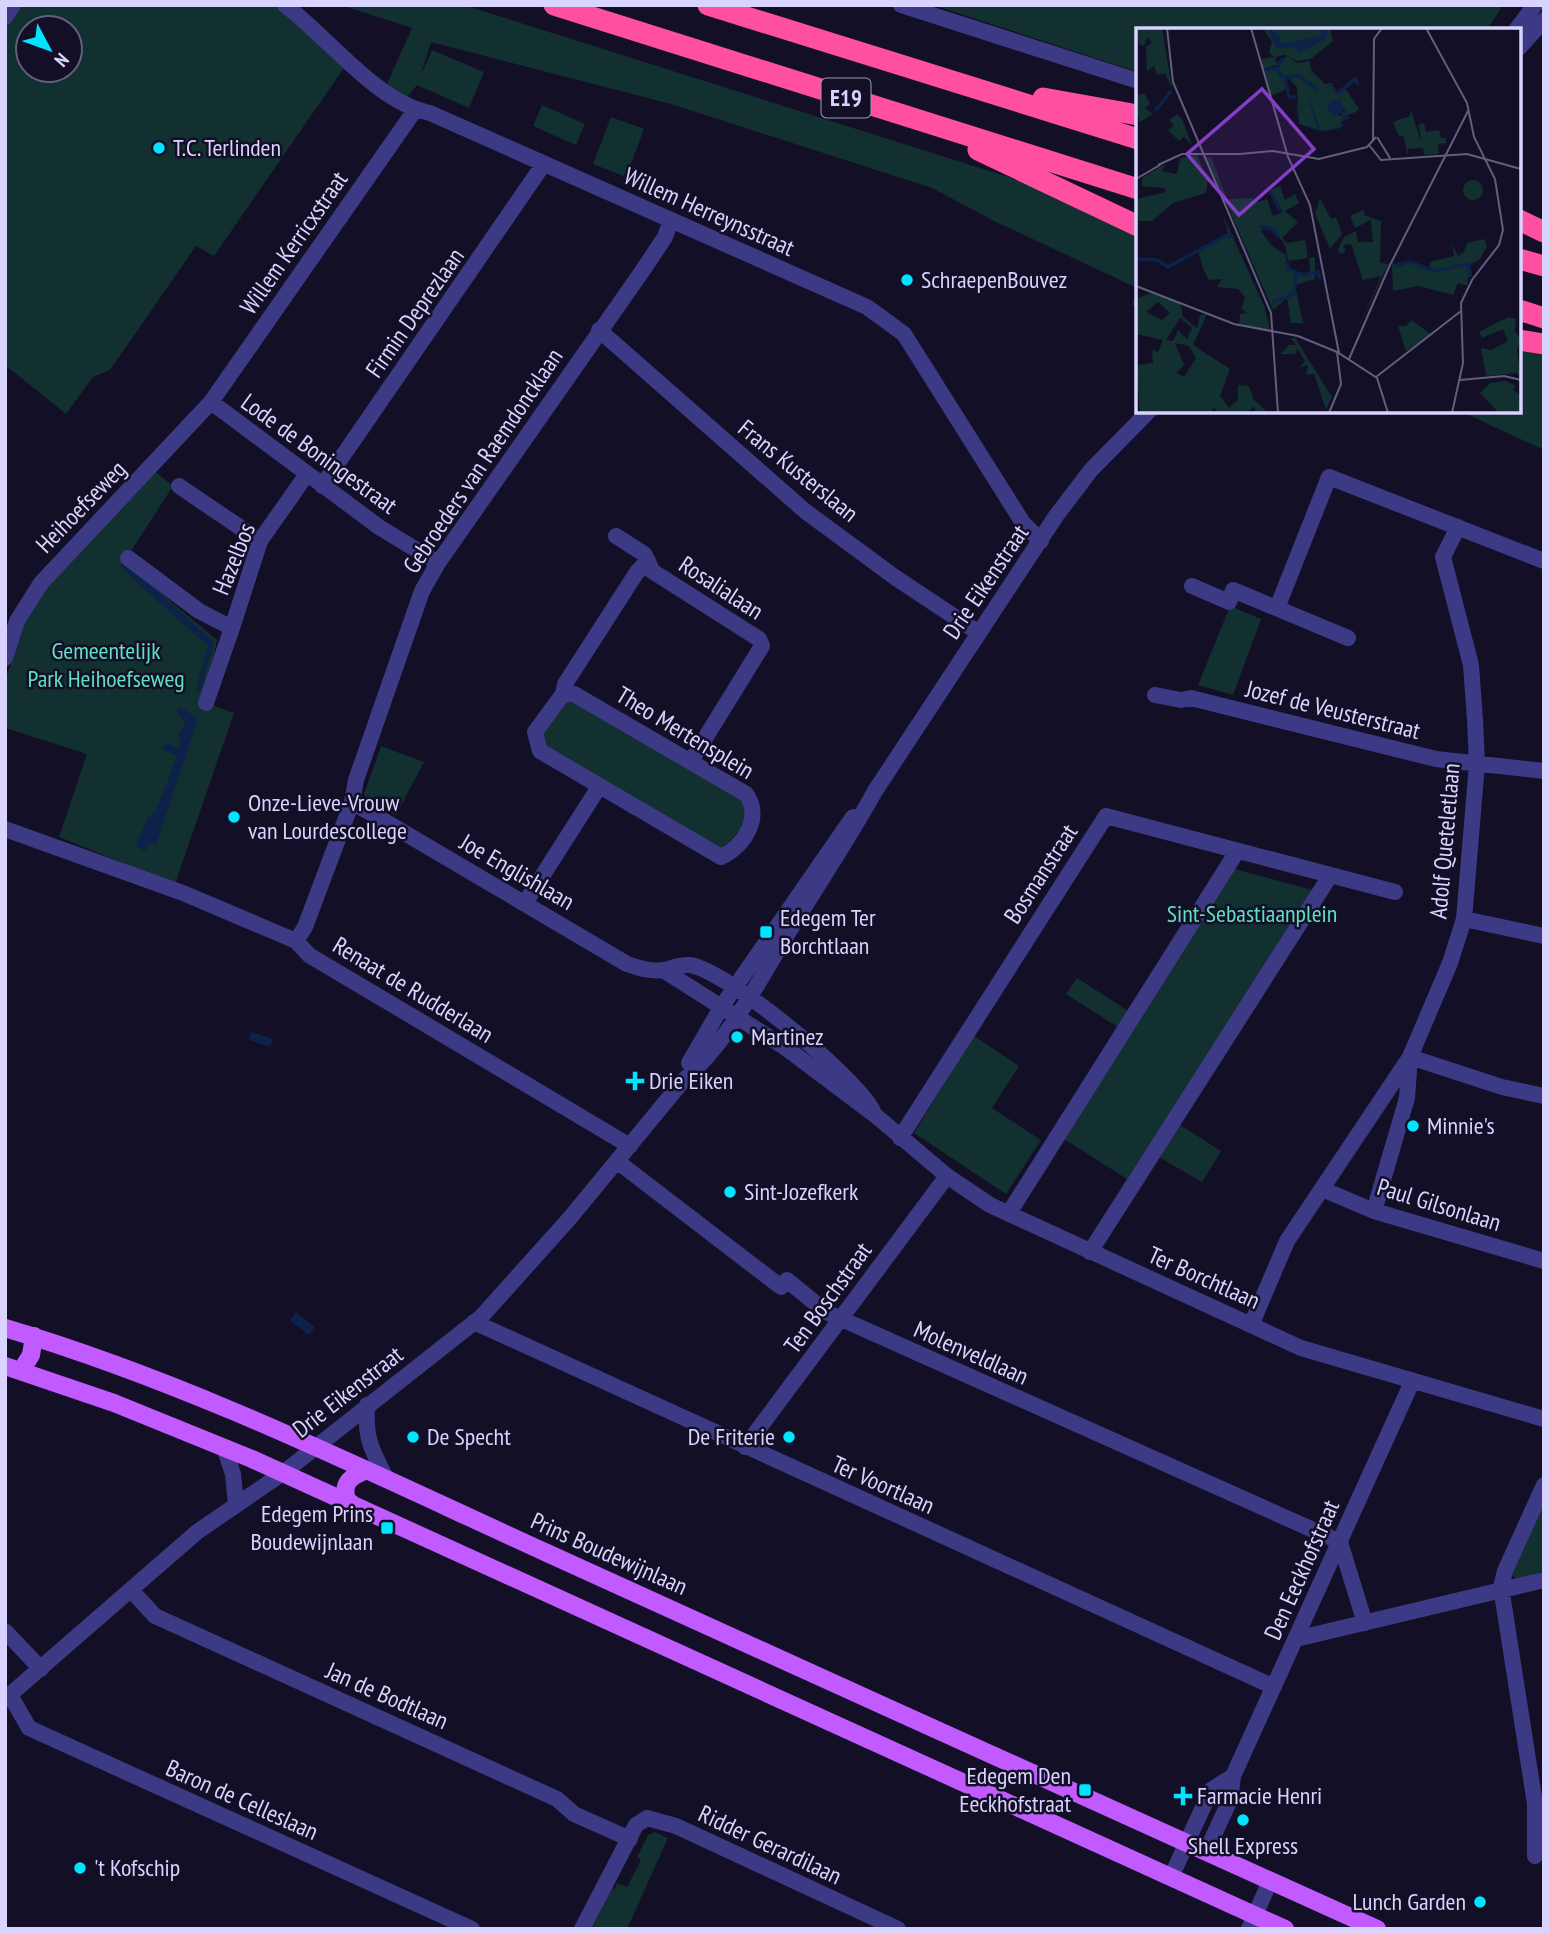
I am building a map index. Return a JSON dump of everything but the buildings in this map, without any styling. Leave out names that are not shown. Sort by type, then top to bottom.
[{"type":"highway","name":"E19","points":[[554,5],[1136,188]]},
{"type":"highway","name":"E19","points":[[708,5],[1136,138]]},
{"type":"highway","points":[[953,81],[1136,115]]},
{"type":"highway","points":[[923,122],[1136,225]]},
{"type":"highway","points":[[1521,221],[1544,232]]},
{"type":"highway","points":[[1521,260],[1544,266]]},
{"type":"highway","points":[[1521,311],[1544,318]]},
{"type":"highway","points":[[1521,340],[1544,344]]},
{"type":"main road","name":"Prins Boudewijnlaan","points":[[5,1328],[34,1336],[193,1395],[386,1478],[1188,1839],[1206,1852],[1377,1929]]},
{"type":"main road","points":[[13,1368],[31,1355],[34,1336]]},
{"type":"main road","points":[[13,1368],[224,1447],[283,1473],[1172,1875],[1252,1922],[1284,1929]]},
{"type":"main road","points":[[352,1504],[346,1500],[345,1485],[350,1478],[367,1470]]},
{"type":"street","points":[[5,17],[13,5]]},
{"type":"street","name":"Willem Herreynsstraat","points":[[285,5],[387,94],[415,110],[429,113],[867,307],[893,323],[904,334],[943,393],[1023,523],[1041,541]]},
{"type":"street","points":[[901,5],[1136,80]]},
{"type":"street","points":[[1518,28],[1535,5]]},
{"type":"street","points":[[1521,46],[1541,24]]},
{"type":"street","name":"Willem Kerricxstraat","points":[[211,402],[415,110]]},
{"type":"street","name":"Firmin Deprezlaan","points":[[322,486],[543,164]]},
{"type":"street","name":"Gebroeders van Raemdoncklaan","points":[[296,941],[305,927],[352,803],[356,780],[422,591],[438,562],[664,237],[671,220]]},
{"type":"street","name":"Frans Kusterslaan","points":[[599,330],[805,511],[896,578],[979,633]]},
{"type":"street","name":"Lode de Boningestraat","points":[[211,402],[379,527],[438,562]]},
{"type":"street","name":"Heihoefseweg","points":[[5,658],[17,621],[57,562],[133,488],[211,402]]},
{"type":"street","name":"Drie Eikenstraat","points":[[8,1697],[197,1532],[283,1473],[492,1306],[618,1162],[682,1082],[696,1070],[737,1015],[849,838],[875,791],[1041,541],[1091,470],[1147,413]]},
{"type":"street","name":"Hazelbos","points":[[206,703],[260,541],[307,474]]},
{"type":"street","points":[[1278,608],[1329,477],[1544,561]]},
{"type":"street","points":[[179,486],[260,541]]},
{"type":"street","name":"Adolf Queteletlaan","points":[[1252,1324],[1287,1241],[1410,1056],[1450,963],[1464,919],[1477,764],[1471,665],[1443,557],[1458,527]]},
{"type":"street","name":"Rosalialaan","points":[[616,536],[644,554],[652,571],[759,639],[762,646],[691,761]]},
{"type":"street","name":"Hazelbos","points":[[128,558],[199,611],[232,628]]},
{"type":"street","name":"Rosalialaan","points":[[563,694],[565,684],[637,572],[648,561]]},
{"type":"street","points":[[1192,586],[1229,602],[1233,590],[1348,638]]},
{"type":"street","name":"Theo Mertensplein","points":[[563,694],[574,694],[691,761],[746,794],[754,804],[754,819],[732,852],[721,856],[599,787],[540,751],[535,732],[563,694]]},
{"type":"street","name":"Jozef de Veusterstraat","points":[[1155,695],[1181,700],[1191,698],[1436,759],[1544,771]]},
{"type":"street","points":[[525,903],[599,787]]},
{"type":"street","name":"Drie Eikenstraat","points":[[682,1082],[722,1006],[837,836],[875,791]]},
{"type":"street","name":"Joe Englishlaan","points":[[352,803],[627,964],[663,970],[690,965],[750,997]]},
{"type":"street","name":"Bosmanstraat","points":[[900,1138],[1106,816],[1236,853],[1395,892]]},
{"type":"street","name":"Renaat de Rudderlaan","points":[[5,829],[166,886],[296,941],[309,955],[630,1146]]},
{"type":"street","points":[[1009,1213],[1236,853]]},
{"type":"street","points":[[1090,1252],[1330,876]]},
{"type":"street","points":[[1464,919],[1544,936]]},
{"type":"street","name":"Joe Englishlaan","points":[[663,970],[737,1015]]},
{"type":"street","name":"Ter Borchtlaan","points":[[750,997],[799,1036],[863,1094],[875,1115]]},
{"type":"street","name":"Ter Borchtlaan","points":[[737,1015],[875,1115],[947,1176],[1009,1213],[1301,1348],[1544,1419]]},
{"type":"street","points":[[1374,1211],[1407,1098],[1410,1056],[1502,1087],[1544,1096]]},
{"type":"street","name":"Molenveldlaan","points":[[618,1162],[781,1287],[787,1280],[840,1319],[1340,1542]]},
{"type":"street","name":"Ten Boschstraat","points":[[745,1447],[947,1176]]},
{"type":"street","name":"Paul Gilsonlaan","points":[[1322,1189],[1374,1211],[1544,1261]]},
{"type":"street","name":"Ter Voortlaan","points":[[474,1322],[1274,1687]]},
{"type":"street","name":"Den Eeckhofstraat","points":[[1206,1852],[1230,1800],[1233,1776],[1412,1382]]},
{"type":"street","points":[[367,1405],[365,1431],[368,1443],[386,1478]]},
{"type":"street","points":[[224,1447],[233,1474],[236,1505]]},
{"type":"street","points":[[1535,1856],[1539,1804],[1501,1587],[1504,1571],[1544,1485]]},
{"type":"street","points":[[1340,1542],[1366,1623]]},
{"type":"street","points":[[1296,1639],[1501,1587],[1544,1580]]},
{"type":"street","name":"Jan de Bodtlaan","points":[[131,1590],[155,1616],[557,1799],[574,1814],[630,1839]]},
{"type":"street","points":[[5,1631],[41,1669]]},
{"type":"street","name":"Baron de Celleslaan","points":[[8,1697],[29,1728],[472,1929]]},
{"type":"street","name":"Den Eeckhofstraat","points":[[1188,1839],[1212,1790],[1233,1776]]},
{"type":"street","name":"Ridder Gerardilaan","points":[[630,1839],[636,1825],[647,1818],[676,1826],[898,1929]]},
{"type":"street","points":[[582,1929],[630,1839]]},
{"type":"street","points":[[1172,1875],[1188,1839]]},
{"type":"street","points":[[1252,1922],[1270,1881]]},
{"type":"green space","points":[[5,5],[278,5],[346,65],[214,256],[196,246],[110,370],[93,377],[66,414],[5,365]]},
{"type":"green space","points":[[341,5],[464,5],[1136,217],[1136,288],[994,221],[932,188],[671,104],[431,42],[420,77],[432,50],[484,72],[469,108],[417,85],[407,97],[386,86],[412,28]]},
{"type":"green space","points":[[933,5],[1503,5],[1488,28],[1136,28],[1136,71]]},
{"type":"green space","points":[[542,105],[585,124],[576,145],[533,126]]},
{"type":"green space","points":[[611,117],[644,129],[626,177],[593,164]]},
{"type":"green space","points":[[1521,337],[1544,347],[1544,450],[1464,413],[1521,413]]},
{"type":"green space","name":"Gemeentelijk Park Heihoefseweg","points":[[153,470],[173,486],[124,562],[217,640],[204,702],[234,713],[175,884],[59,837],[87,754],[5,728],[5,681],[31,604]]},
{"type":"green space","points":[[1230,606],[1261,619],[1233,695],[1198,685]]},
{"type":"green space","points":[[570,698],[747,803],[743,823],[732,839],[721,848],[710,846],[553,754],[540,734],[544,724]]},
{"type":"green space","points":[[381,746],[424,762],[396,815],[367,802],[364,794]]},
{"type":"green space","name":"Sint-Sebastiaanplein","points":[[1235,869],[1312,890],[1127,1179],[1064,1139]]},
{"type":"green space","points":[[1077,978],[1130,1012],[1119,1028],[1066,994]]},
{"type":"green space","points":[[974,1036],[1019,1066],[992,1108],[1041,1140],[1006,1194],[914,1133]]},
{"type":"green space","points":[[1177,1123],[1221,1151],[1202,1182],[1157,1156]]},
{"type":"green space","points":[[1544,1494],[1544,1571],[1517,1579],[1511,1575]]},
{"type":"green space","points":[[655,1832],[668,1838],[627,1929],[592,1929],[611,1888],[615,1889],[617,1883],[627,1887],[641,1860],[637,1857],[648,1835]]},
{"type":"water","points":[[124,562],[214,642],[200,692],[195,692],[208,646],[120,567]]},
{"type":"water","points":[[182,708],[198,719],[156,845],[150,843],[146,851],[136,847],[147,818],[156,811],[177,756],[162,749],[166,743],[178,748],[181,740],[177,736],[186,722],[177,713],[177,709]]},
{"type":"water","points":[[251,1032],[273,1039],[270,1047],[249,1040]]},
{"type":"water","points":[[296,1312],[315,1327],[309,1335],[290,1321]]},
{"type":"place","name":"T.C. Terlinden","points":[[159,148]]},
{"type":"place","name":"SchraepenBouvez","points":[[907,280]]},
{"type":"place","name":"Onze-Lieve-Vrouw van Lourdescollege","points":[[234,817]]},
{"type":"place","name":"Edegem Ter Borchtlaan","points":[[766,932]]},
{"type":"place","name":"Martinez","points":[[737,1037]]},
{"type":"place","name":"Drie Eiken","points":[[635,1081]]},
{"type":"place","name":"Minnie's","points":[[1413,1126]]},
{"type":"place","name":"Sint-Jozefkerk","points":[[730,1192]]},
{"type":"place","name":"De Specht","points":[[413,1437]]},
{"type":"place","name":"De Friterie","points":[[789,1437]]},
{"type":"place","name":"Edegem Prins Boudewijnlaan","points":[[387,1528]]},
{"type":"place","name":"Edegem Den Eeckhofstraat","points":[[1085,1790]]},
{"type":"place","name":"Farmacie Henri","points":[[1183,1796]]},
{"type":"place","name":"Shell Express","points":[[1243,1820]]},
{"type":"place","name":"'t Kofschip","points":[[80,1868]]},
{"type":"place","name":"Lunch Garden","points":[[1480,1902]]}]
